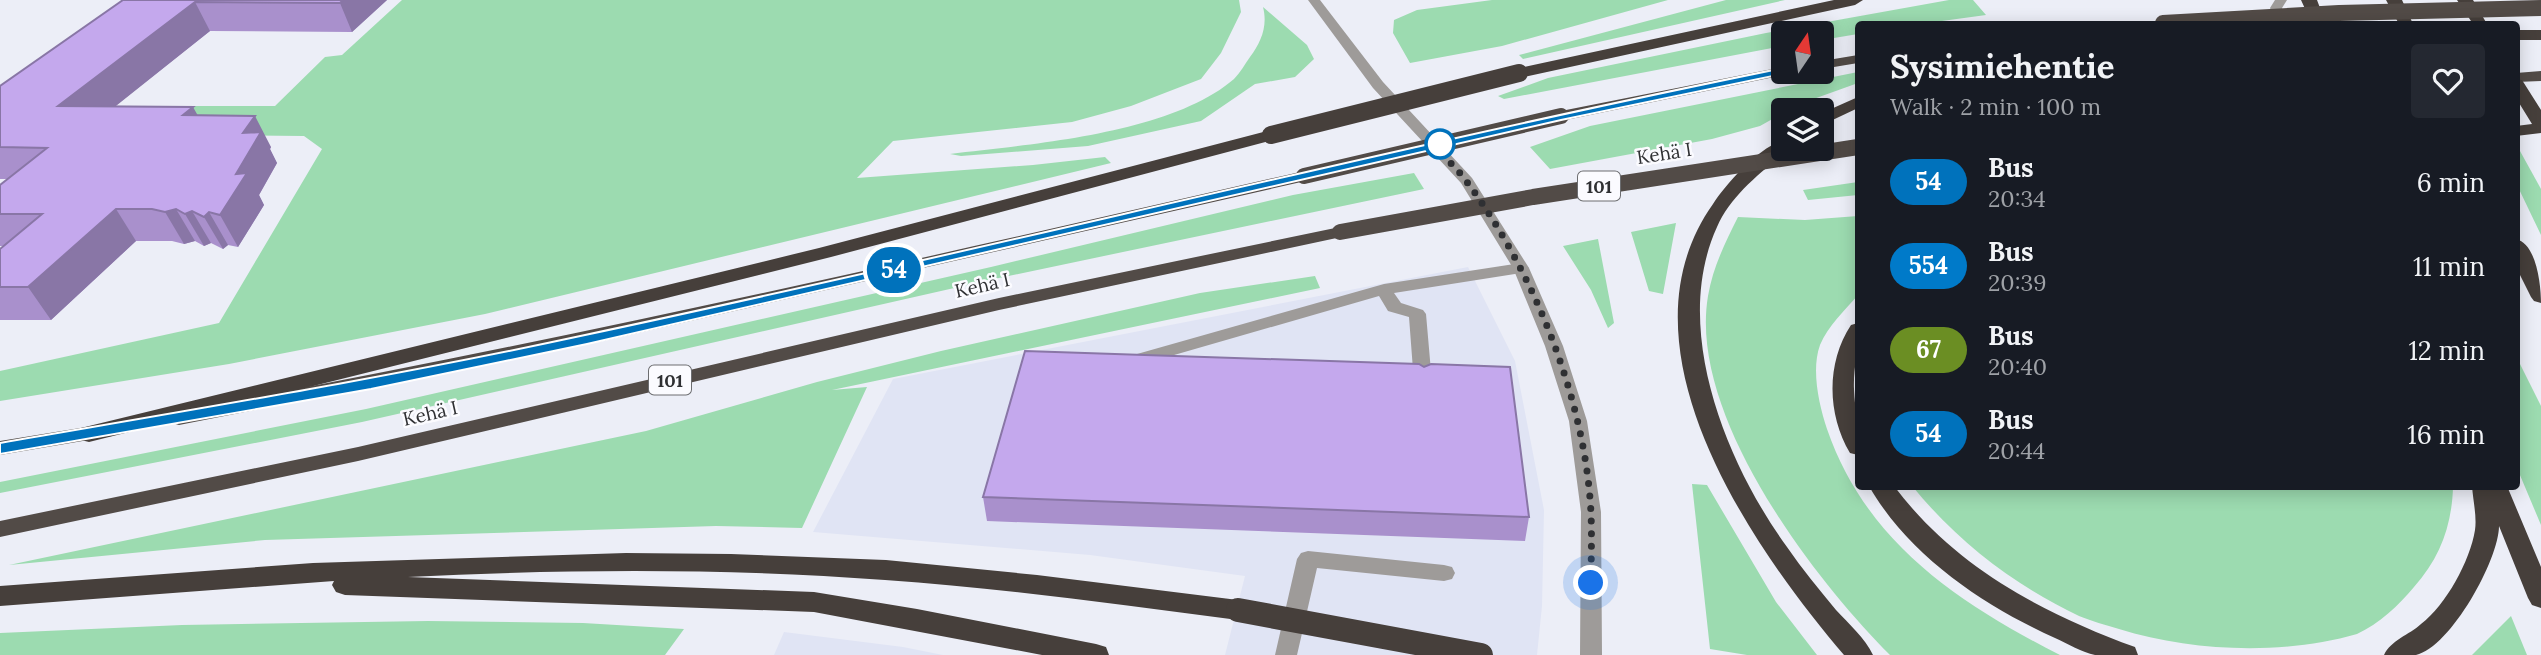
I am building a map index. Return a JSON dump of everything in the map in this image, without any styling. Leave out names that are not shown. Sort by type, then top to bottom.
[{"type":"highway","points":[[89,434],[824,253],[1271,135],[1519,73],[1742,22],[1855,0]]},
{"type":"highway","points":[[2309,0],[2318,21]]},
{"type":"highway","points":[[2394,0],[2404,21]]},
{"type":"highway","points":[[2465,0],[2478,21]]},
{"type":"highway","points":[[2207,21],[2339,13],[2541,8]]},
{"type":"highway","points":[[2520,35],[2541,35]]},
{"type":"highway","points":[[1834,63],[1855,60]]},
{"type":"highway","name":"Kehä I","points":[[0,448],[371,384],[587,340],[1561,116],[1771,73]]},
{"type":"highway","points":[[2520,78],[2541,76]]},
{"type":"highway","points":[[2520,91],[2541,126],[2520,130]]},
{"type":"highway","points":[[1834,114],[1855,104]]},
{"type":"highway","name":"Kehä I","points":[[0,529],[358,454],[986,307],[1340,232],[1533,197],[1855,147]]},
{"type":"highway","points":[[1771,155],[1728,194],[1706,228],[1693,264],[1689,300],[1691,348],[1700,396],[1718,446],[1752,511],[1800,584],[1860,655]]},
{"type":"highway","points":[[2520,253],[2541,297]]},
{"type":"highway","points":[[1855,336],[1845,356],[1842,383],[1846,416],[1855,439]]},
{"type":"highway","points":[[1884,490],[1917,531],[1965,572],[2018,608],[2084,641],[2125,655]]},
{"type":"highway","points":[[2397,655],[2432,631],[2456,603],[2473,572],[2487,530],[2484,490]]},
{"type":"highway","points":[[2497,490],[2541,598]]},
{"type":"highway","points":[[0,596],[203,580],[534,562],[834,567],[939,574],[1238,610],[1481,655]]},
{"type":"highway","points":[[203,580],[814,602],[917,619],[1096,655]]},
{"type":"street","points":[[1314,0],[1378,85],[1467,181],[1521,268],[1554,346],[1578,421],[1591,512],[1591,655]]},
{"type":"street","points":[[2281,0],[2276,8],[2281,21]]},
{"type":"street","points":[[1136,360],[1384,289],[1521,268]]},
{"type":"street","points":[[1384,289],[1394,307],[1417,314],[1423,383]]},
{"type":"street","points":[[1286,655],[1308,559],[1444,573]]},
{"type":"shaded area","points":[[1468,267],[1515,361],[1544,510],[1542,606],[1537,655],[1225,655],[1245,576],[1090,555],[813,532],[893,379]]},
{"type":"shaded area","points":[[784,632],[903,647],[943,655],[774,655]]},
{"type":"green space","points":[[402,0],[1239,0],[1241,12],[1221,53],[1201,79],[1131,106],[1072,122],[893,141],[857,178],[1105,157],[1111,163],[485,314],[229,364],[0,401],[0,371],[219,323],[322,149],[304,136],[0,133],[26,106],[275,106],[325,57],[342,55]]},
{"type":"green space","points":[[1492,0],[1668,0],[1502,46],[1410,63],[1393,33],[1394,20],[1417,10]]},
{"type":"green space","points":[[1726,0],[1785,0],[1523,59],[1519,55]]},
{"type":"green space","points":[[1949,0],[1973,0],[1986,15],[1942,21],[1855,21],[1855,34],[1834,38],[1833,21]]},
{"type":"green space","points":[[1263,7],[1307,45],[1314,59],[1295,77],[1255,84],[1201,121],[1088,146],[961,156],[950,154],[1099,133],[1174,113],[1207,98],[1234,79],[1254,51],[1264,27]]},
{"type":"green space","points":[[1771,32],[1771,48],[1504,99],[1498,96],[1548,78]]},
{"type":"green space","points":[[1855,73],[1855,84],[1816,98],[1771,98],[1771,120],[1760,126],[1712,139],[1550,169],[1530,147],[1590,126],[1798,84],[1834,84],[1834,77]]},
{"type":"green space","points":[[2520,151],[2541,189],[2541,235],[2520,191]]},
{"type":"green space","points":[[1414,173],[1424,189],[994,279],[362,422],[0,493],[0,482],[366,409],[991,267],[1293,195]]},
{"type":"green space","points":[[1855,182],[1855,195],[1808,200],[1803,190]]},
{"type":"green space","points":[[1855,216],[1855,298],[1827,331],[1820,345],[1816,365],[1817,387],[1827,429],[1855,490],[1891,536],[1920,565],[1986,614],[2060,655],[1890,655],[1826,583],[1762,490],[1736,441],[1717,391],[1707,342],[1708,296],[1720,255],[1738,217],[1805,220]]},
{"type":"green space","points":[[1676,223],[1663,294],[1649,291],[1631,232]]},
{"type":"green space","points":[[1598,239],[1614,323],[1608,328],[1591,290],[1563,246]]},
{"type":"green space","points":[[1315,276],[1320,288],[832,390],[867,387],[802,528],[716,526],[265,540],[9,565],[646,431],[817,382],[941,351],[1200,293]]},
{"type":"green space","points":[[2520,364],[2541,406],[2541,525],[2520,475]]},
{"type":"green space","points":[[1692,484],[1707,485],[1776,602],[1817,655],[1747,655],[1710,649]]},
{"type":"green space","points":[[1916,490],[2453,490],[2447,528],[2438,553],[2423,576],[2395,607],[2357,634],[2329,641],[2269,648],[2208,646],[2147,637],[2079,616],[2032,590],[1988,560],[1930,507]]},
{"type":"green space","points":[[2511,616],[2527,655],[2472,655]]},
{"type":"green space","points":[[428,621],[583,623],[684,629],[665,655],[0,655],[0,633],[182,625]]},
{"type":"building","points":[[123,0],[343,0],[340,3],[195,2],[58,106],[193,107],[183,115],[255,116],[243,133],[261,132],[236,174],[247,173],[220,215],[209,212],[204,217],[192,211],[185,214],[176,209],[165,212],[152,209],[116,209],[28,287],[0,287],[0,249],[42,214],[0,214],[0,185],[47,148],[0,147],[0,86]]},
{"type":"building","points":[[1025,351],[1419,364],[1424,367],[1431,364],[1510,367],[1529,517],[983,497]]},
{"type":"bus line","name":"54","points":[[0,448],[371,384],[587,340],[1561,116],[1771,73]]},
{"type":"route","points":[[1440,144],[1431,143],[1467,181],[1521,268],[1554,346],[1578,421],[1591,512],[1591,583]]}]
